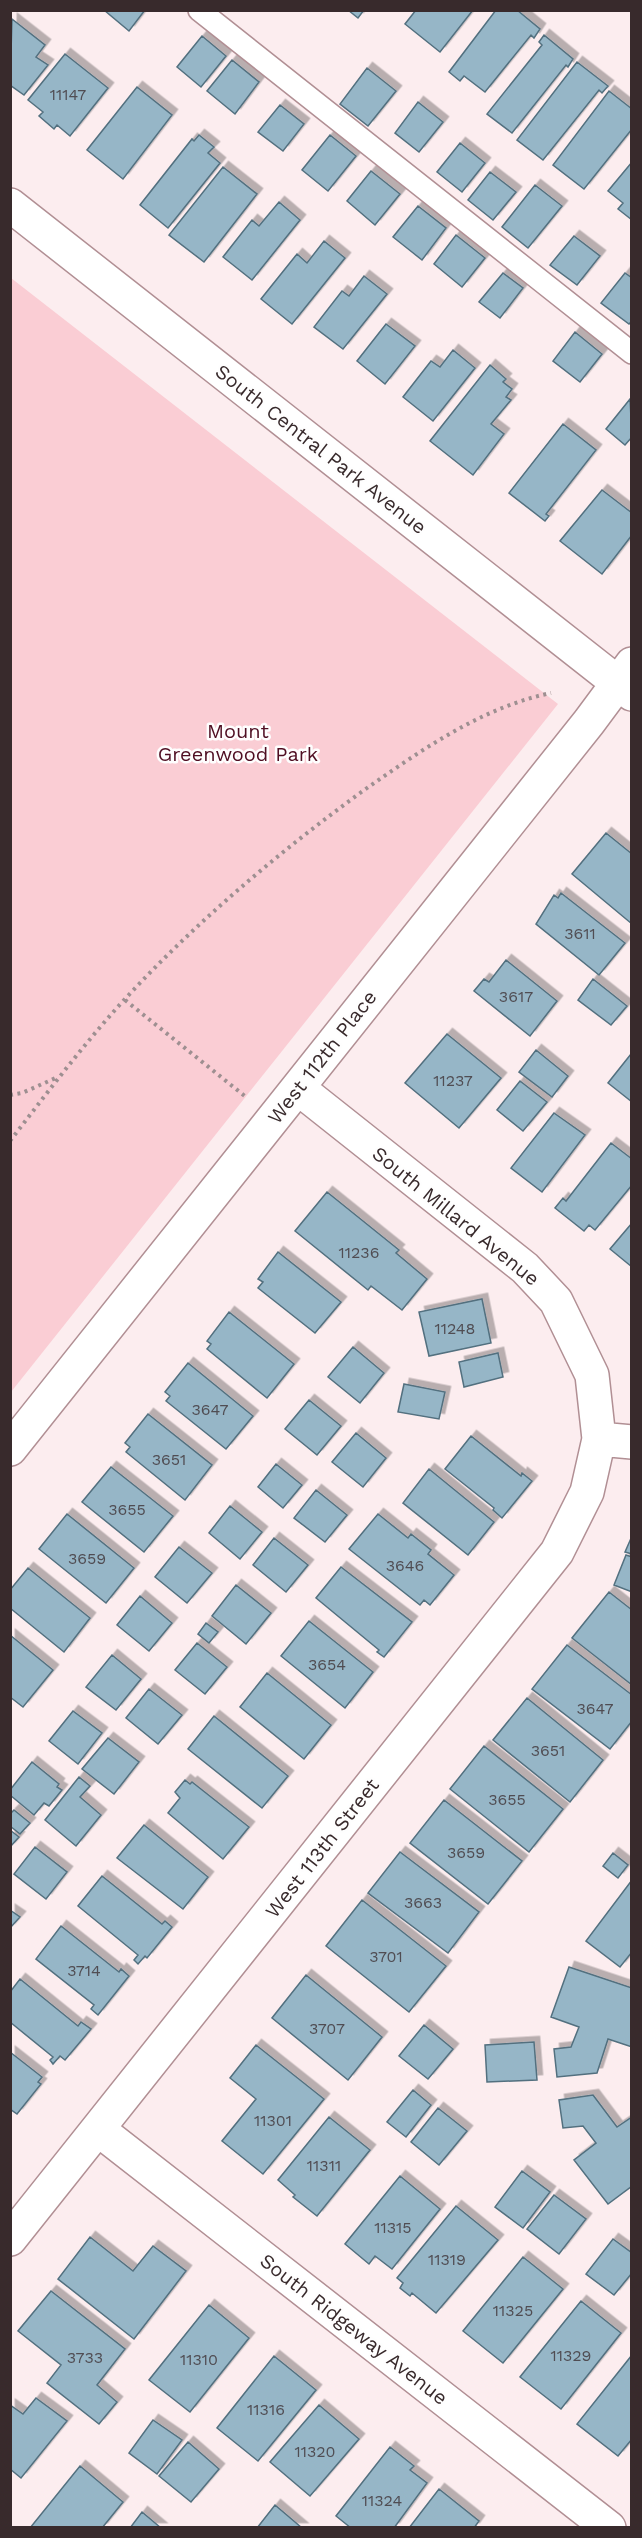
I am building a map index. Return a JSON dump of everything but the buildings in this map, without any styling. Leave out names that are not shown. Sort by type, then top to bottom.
[{"type":"street","name":"South Central Park Avenue","points":[[10,205],[627,680]]},
{"type":"street","name":"West 112th Place","points":[[10,1449],[627,680]]},
{"type":"street","name":"South Millard Avenue","points":[[298,1088],[525,1268],[556,1301],[592,1375],[599,1439]]},
{"type":"street","points":[[599,1439],[632,1442]]},
{"type":"street","name":"West 113th Street","points":[[10,2239],[557,1552],[587,1492],[599,1439]]},
{"type":"street","name":"South Ridgeway Avenue","points":[[99,2130],[609,2528]]},
{"type":"lane","points":[[199,10],[632,352]]},
{"type":"path","points":[[10,1142],[59,1077],[125,1000],[193,931],[270,863],[404,762],[463,726],[522,699],[551,693]]},
{"type":"path","points":[[125,1000],[251,1100]]},
{"type":"path","points":[[10,1095],[22,1093],[59,1077]]},
{"type":"green space","name":"Mount Greenwood Park","points":[[11,278],[558,704],[11,1392]]}]
